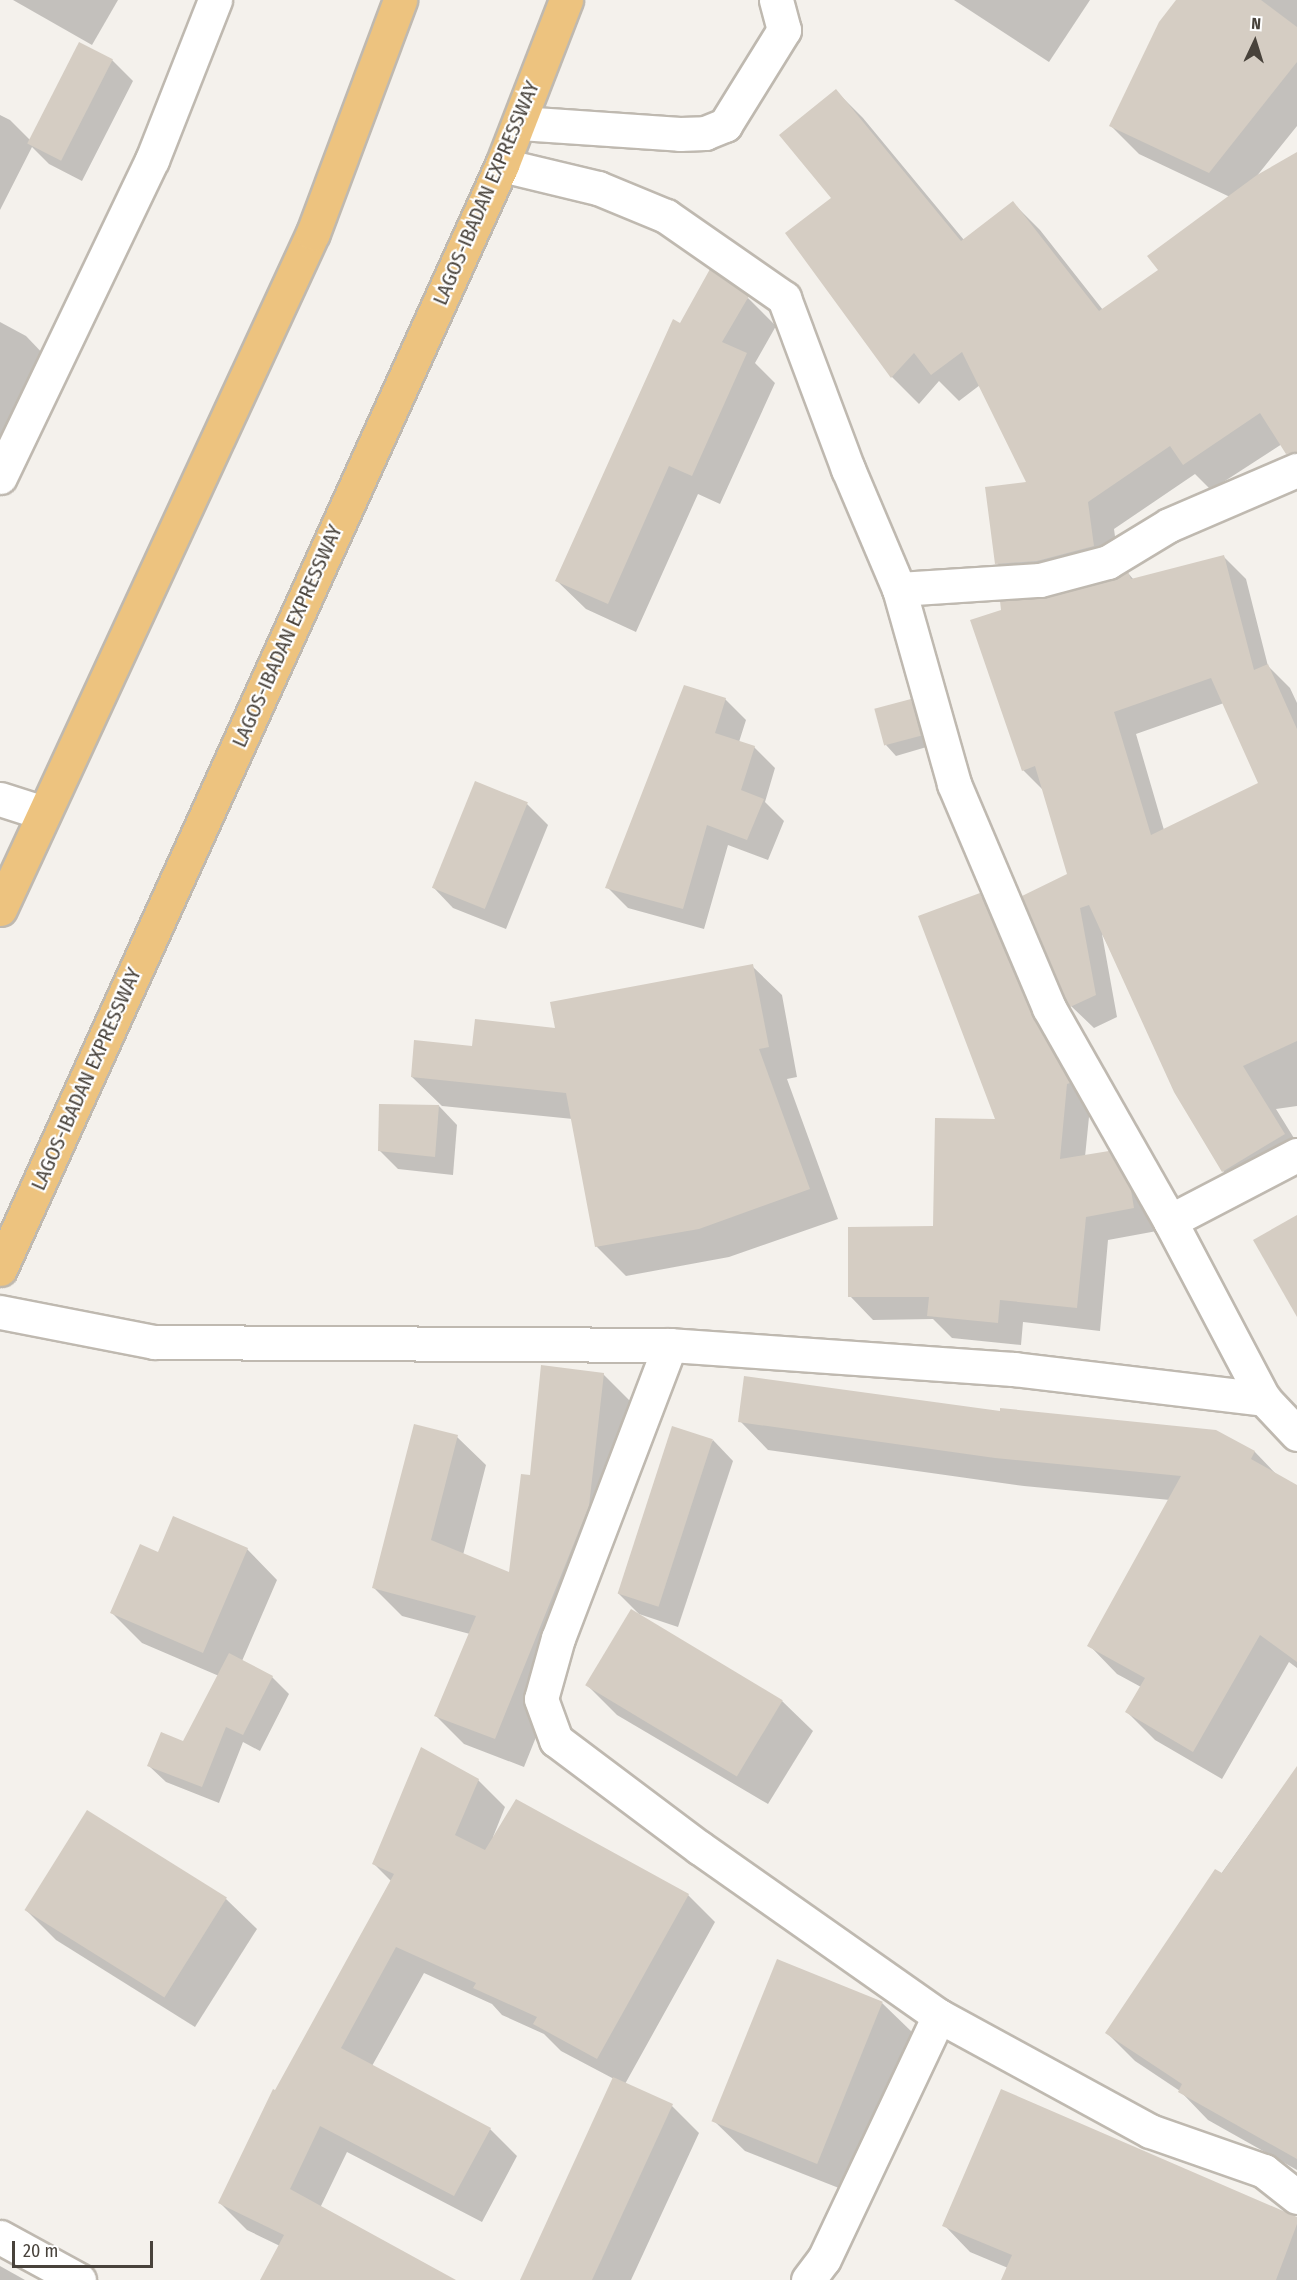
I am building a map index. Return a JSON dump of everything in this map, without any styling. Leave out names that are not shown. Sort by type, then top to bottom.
[{"type":"highway","points":[[0,909],[313,232],[400,0]]},
{"type":"highway","name":"LAGOS-IBADAN EXPRESSWAY","points":[[0,1269],[502,165],[566,0]]},
{"type":"street","points":[[0,477],[152,160],[215,0]]},
{"type":"street","points":[[520,123],[680,134],[705,133],[726,125],[784,30],[776,0]]},
{"type":"street","points":[[502,165],[598,188],[666,216],[784,298],[848,469],[898,589],[954,784],[1049,1008],[1170,1221],[1264,1399],[1297,1434]]},
{"type":"street","points":[[898,589],[1040,580],[1108,562],[1169,525],[1297,470]]},
{"type":"street","points":[[0,799],[44,813]]},
{"type":"street","points":[[1170,1221],[1297,1155]]},
{"type":"street","points":[[0,1312],[154,1342],[670,1345],[1014,1369],[1264,1399]]},
{"type":"street","points":[[670,1345],[558,1638],[541,1699],[556,1740],[700,1848],[939,2016],[1150,2131],[1264,2171],[1297,2197]]},
{"type":"street","points":[[808,2280],[824,2259],[939,2016]]},
{"type":"street","points":[[0,2237],[79,2280]]},
{"type":"building","points":[[1176,0],[1261,0],[1297,27],[1297,62],[1209,173],[1109,126],[1159,22]]},
{"type":"building","points":[[79,42],[113,59],[61,161],[27,144]]},
{"type":"building","points":[[836,89],[961,241],[1013,201],[1099,311],[1158,270],[1147,256],[1257,175],[1297,152],[1297,452],[1286,454],[1260,413],[1183,465],[1170,446],[1088,502],[1094,546],[1037,561],[995,564],[985,487],[1026,482],[962,352],[931,375],[914,353],[891,378],[785,233],[831,198],[779,135]]},
{"type":"building","points":[[710,269],[749,296],[722,342],[747,353],[692,476],[669,466],[608,604],[555,581],[673,319],[680,323]]},
{"type":"building","points":[[1224,555],[1254,670],[1268,664],[1297,729],[1297,1041],[1243,1066],[1285,1134],[1222,1172],[1174,1092],[1089,905],[1080,908],[1096,995],[1070,1007],[1066,1000],[1022,896],[1067,874],[1035,766],[1022,771],[970,620],[1001,610],[1000,601],[1045,598],[1113,580],[1128,572],[1131,579]],"holes":[[[1211,678],[1258,783],[1151,835],[1114,712]]]},
{"type":"building","points":[[684,685],[726,698],[715,733],[755,746],[741,790],[764,799],[747,840],[707,825],[683,909],[605,888]]},
{"type":"building","points":[[911,699],[921,736],[884,746],[874,709]]},
{"type":"building","points":[[475,781],[528,802],[485,909],[432,888]]},
{"type":"building","points":[[980,893],[1032,1015],[1070,1083],[1067,1084],[1060,1159],[1109,1151],[1131,1190],[1134,1208],[1086,1217],[1077,1308],[1000,1300],[998,1323],[927,1316],[929,1297],[848,1297],[848,1227],[933,1226],[935,1118],[995,1119],[918,916]]},
{"type":"building","points":[[753,964],[769,1047],[759,1049],[810,1189],[699,1229],[595,1247],[566,1093],[411,1077],[414,1040],[472,1046],[475,1019],[555,1028],[550,1002]]},
{"type":"building","points":[[379,1104],[439,1105],[435,1157],[378,1151]]},
{"type":"building","points":[[1297,1215],[1297,1317],[1253,1240]]},
{"type":"building","points":[[541,1365],[604,1373],[589,1506],[495,1739],[434,1716],[476,1616],[372,1588],[414,1424],[458,1435],[431,1540],[509,1572],[521,1474],[530,1475]]},
{"type":"building","points":[[744,1376],[1000,1411],[1000,1408],[1216,1430],[1255,1451],[1251,1459],[1297,1485],[1297,1662],[1260,1635],[1193,1752],[1125,1712],[1145,1678],[1087,1646],[1181,1476],[995,1458],[738,1422]]},
{"type":"building","points":[[672,1426],[713,1439],[659,1607],[618,1593]]},
{"type":"building","points":[[173,1516],[248,1548],[203,1653],[110,1613],[140,1544],[158,1552]]},
{"type":"building","points":[[631,1609],[783,1700],[737,1776],[585,1685]]},
{"type":"building","points":[[229,1653],[273,1676],[243,1735],[226,1727],[202,1787],[147,1766],[161,1732],[183,1741]]},
{"type":"building","points":[[421,1747],[479,1779],[455,1835],[485,1850],[516,1799],[689,1894],[597,2059],[533,2024],[537,2017],[473,1988],[476,1983],[396,1947],[341,2048],[491,2128],[454,2196],[320,2126],[290,2189],[456,2280],[260,2280],[284,2235],[218,2203],[273,2089],[275,2090],[394,1874],[372,1864]]},
{"type":"building","points":[[1297,1766],[1297,2159],[1178,2092],[1182,2084],[1105,2033],[1215,1869],[1222,1873]]},
{"type":"building","points":[[87,1810],[227,1897],[164,1998],[24,1910]]},
{"type":"building","points":[[777,1959],[883,2002],[817,2164],[711,2121]]},
{"type":"building","points":[[613,2077],[673,2104],[592,2280],[520,2280]]},
{"type":"building","points":[[1001,2089],[1297,2217],[1297,2224],[1276,2280],[1001,2280],[1012,2255],[942,2226]]}]
